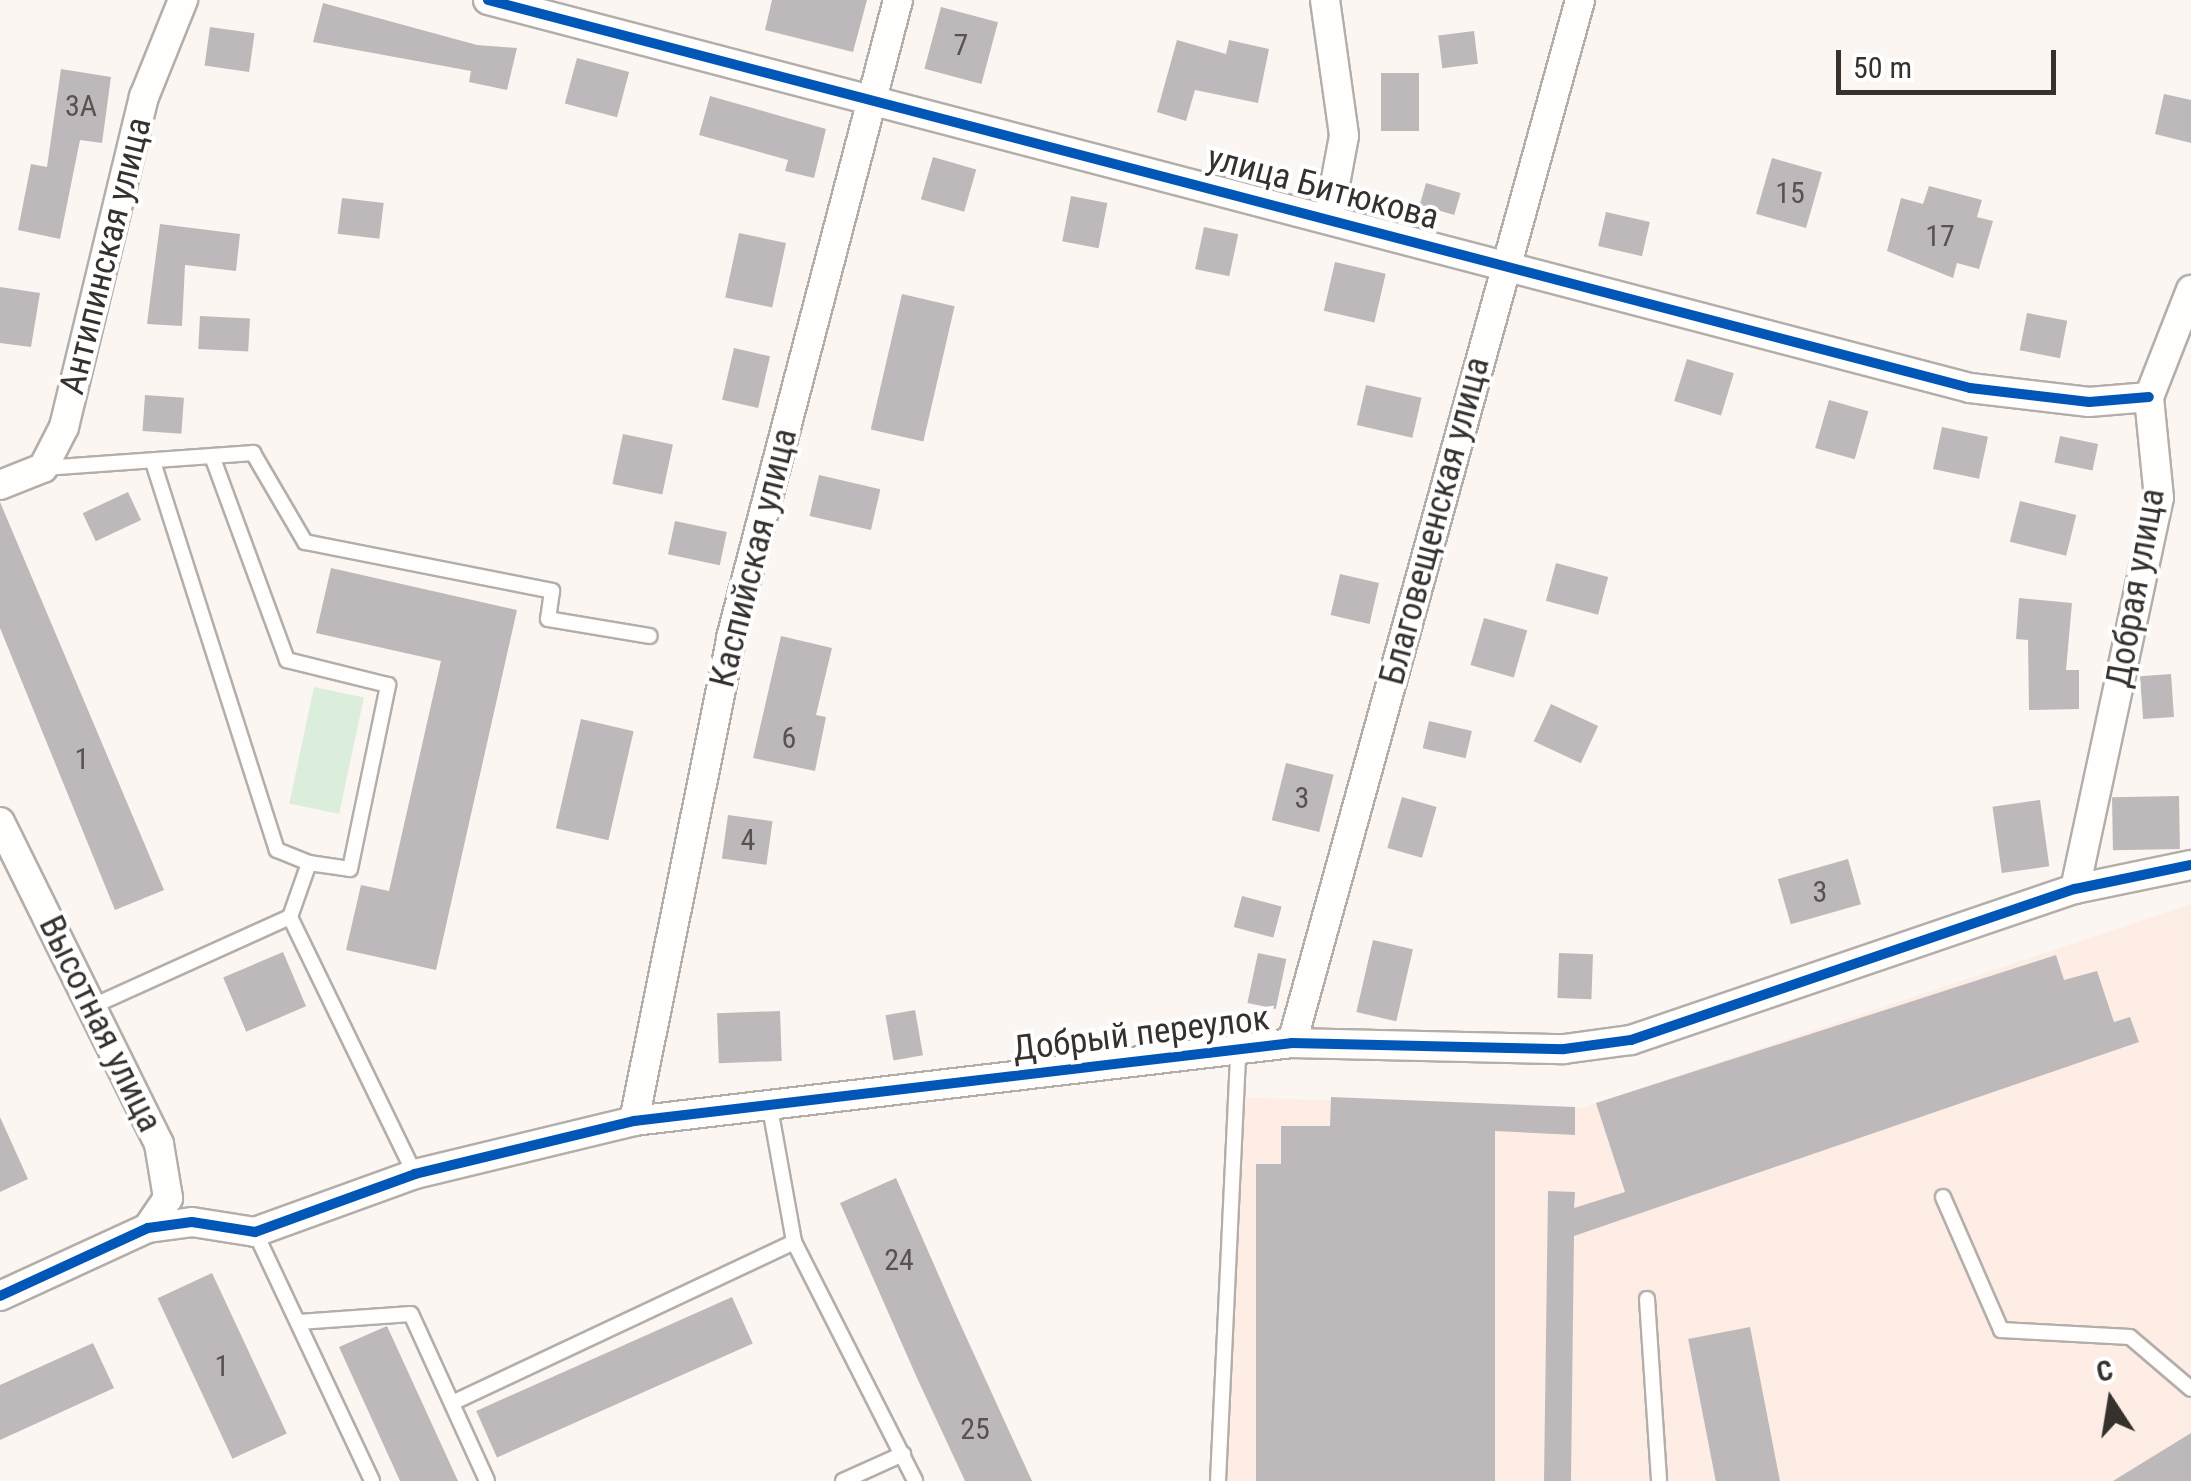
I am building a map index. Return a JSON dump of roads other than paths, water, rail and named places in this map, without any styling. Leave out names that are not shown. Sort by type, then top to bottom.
[{"type":"street","name":"Антипинская улица","points":[[44,468],[64,426],[144,97],[184,0]]},
{"type":"street","name":"улица Битюкова","points":[[488,0],[1329,216],[1970,388],[2088,402],[2149,398]]},
{"type":"street","name":"Каспийская улица","points":[[634,1121],[731,638],[898,0]]},
{"type":"street","points":[[1324,0],[1344,136],[1329,216]]},
{"type":"street","name":"Благовещенская улица","points":[[1292,1043],[1580,0]]},
{"type":"street","name":"Добрая улица","points":[[2076,889],[2159,498],[2149,398],[2191,290]]},
{"type":"street","points":[[0,485],[44,468]]},
{"type":"street","name":"Высотная улица","points":[[0,822],[10,864],[93,1006],[170,1173],[168,1198],[148,1228]]},
{"type":"street","name":"Добрый переулок","points":[[0,1296],[148,1228],[192,1222],[255,1232],[414,1174],[634,1121],[770,1108],[1292,1043],[1564,1049],[1631,1040],[2076,889],[2191,865]]},
{"type":"lane","points":[[44,468],[254,453],[305,542],[552,591],[548,619],[650,636]]},
{"type":"lane","points":[[154,462],[277,850],[308,863],[350,868],[388,685],[287,660],[212,456]]},
{"type":"lane","points":[[308,863],[290,917],[414,1174]]},
{"type":"lane","points":[[93,1006],[290,917]]},
{"type":"lane","points":[[1218,1481],[1238,1050]]},
{"type":"lane","points":[[770,1108],[794,1242],[916,1481]]},
{"type":"lane","points":[[1943,1197],[2002,1330],[2130,1337],[2191,1389]]},
{"type":"lane","points":[[255,1232],[372,1481]]},
{"type":"lane","points":[[452,1404],[794,1242]]},
{"type":"lane","points":[[1647,1300],[1659,1481]]},
{"type":"lane","points":[[299,1322],[411,1314],[487,1481]]},
{"type":"lane","points":[[843,1481],[903,1454]]}]
